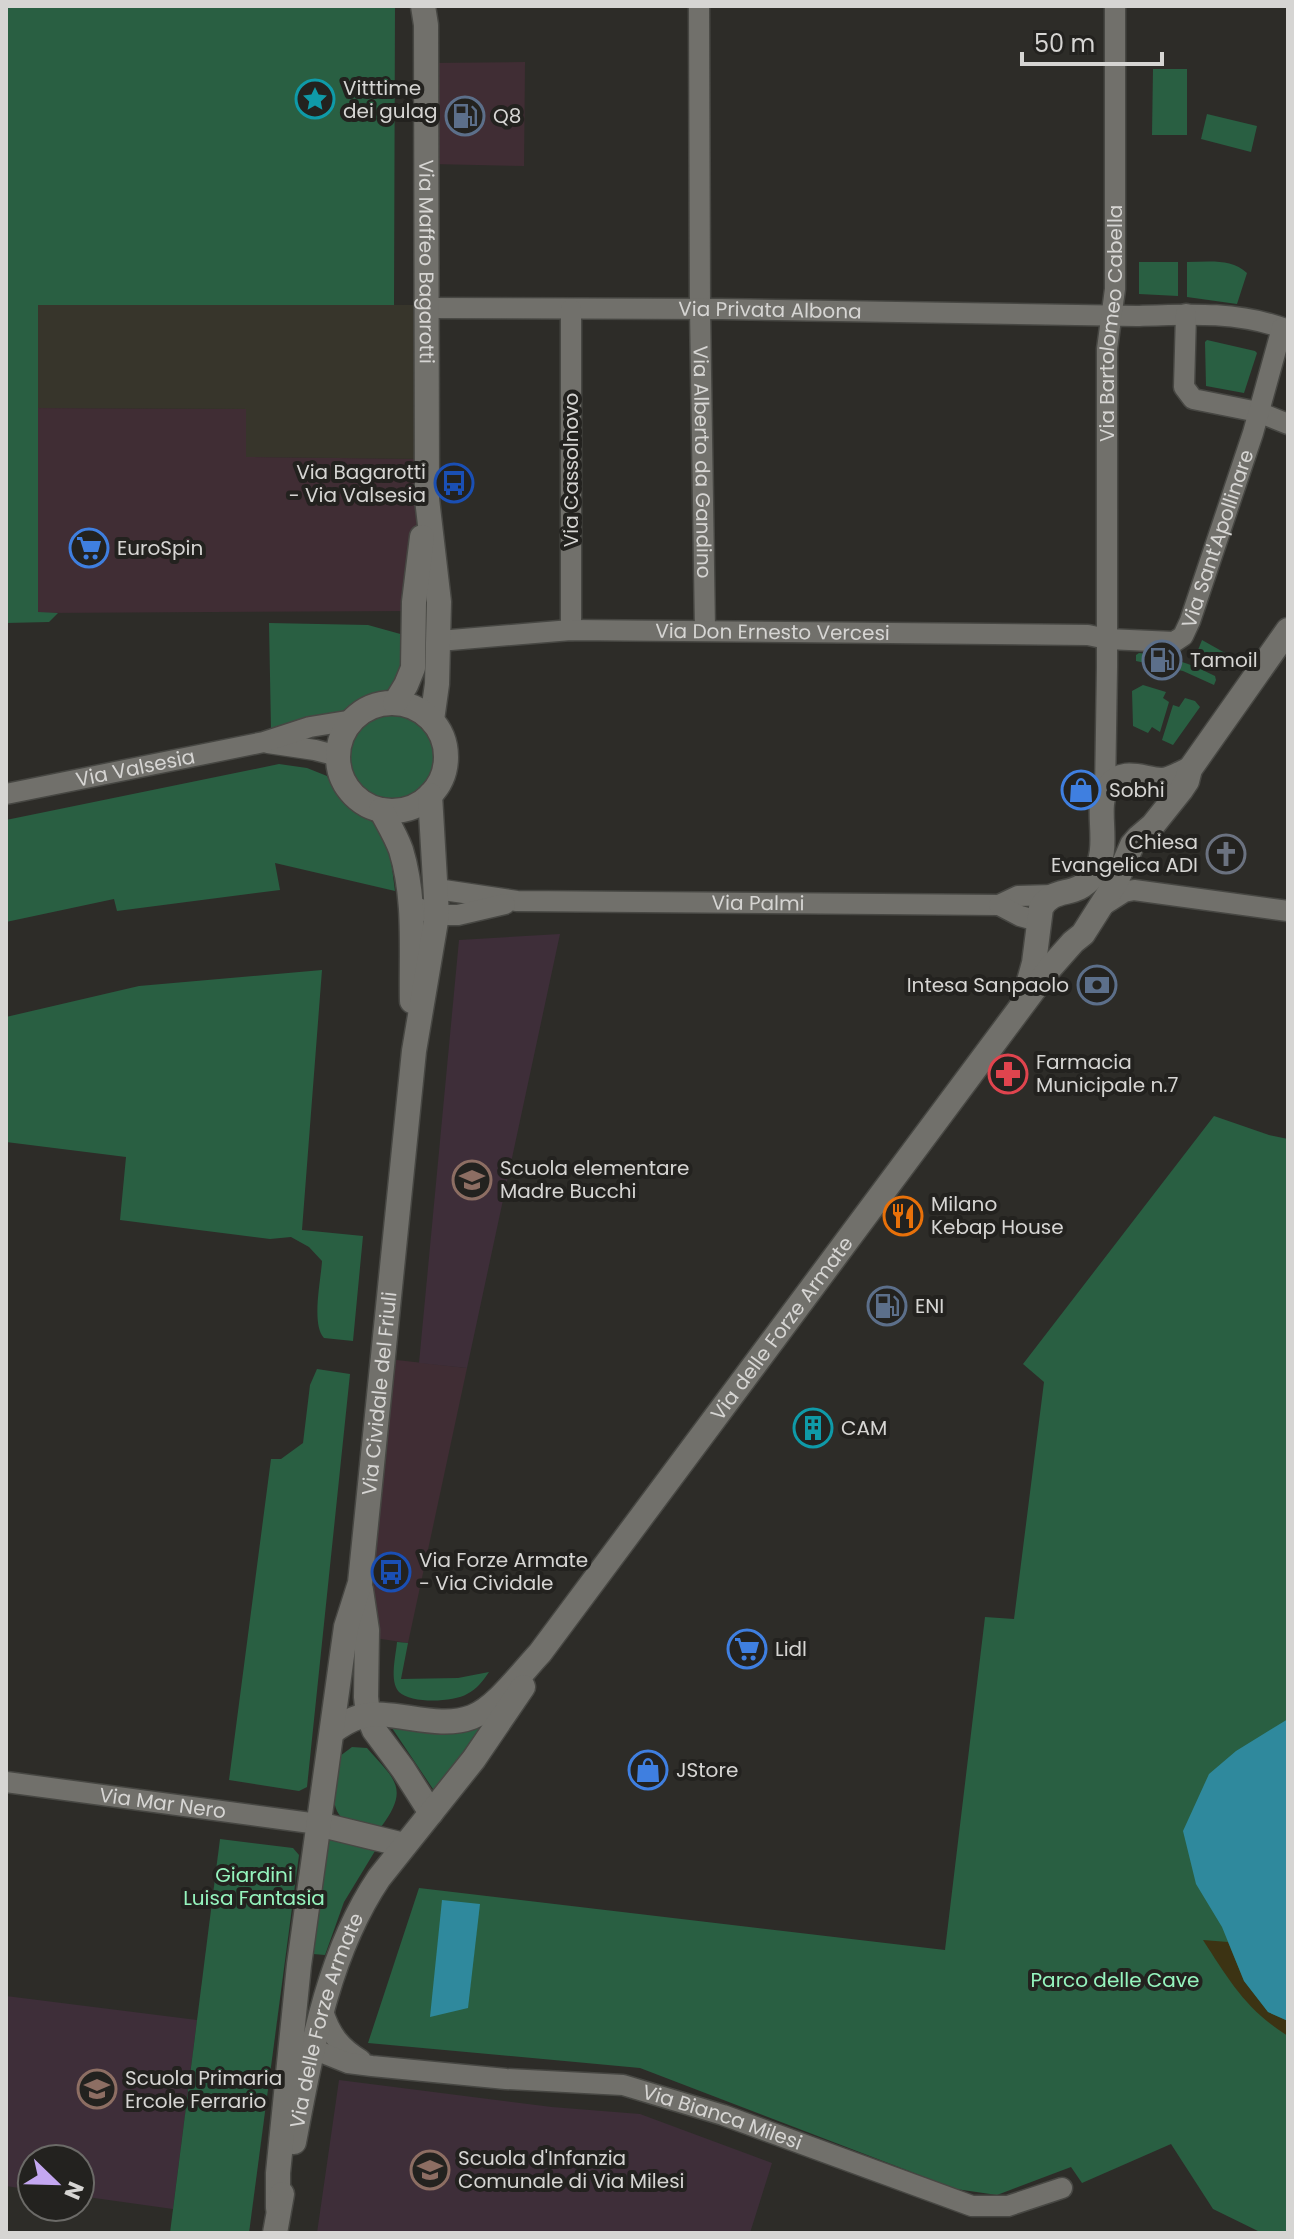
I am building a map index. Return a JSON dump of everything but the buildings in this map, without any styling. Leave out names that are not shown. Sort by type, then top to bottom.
[{"type":"street","name":"Via Alberto da Gandino","points":[[699,6],[705,630]]},
{"type":"street","name":"Via Bartolomeo Cabella","points":[[1107,639],[1107,344],[1115,289],[1115,6]]},
{"type":"street","name":"Via Maffeo Bagarotti","points":[[395,703],[413,668],[414,602],[427,499],[426,12]]},
{"type":"street","name":"Via Privata Albona","points":[[428,308],[1186,314],[1250,320],[1285,329]]},
{"type":"street","name":"Via Cassolnovo","points":[[571,309],[571,630]]},
{"type":"street","points":[[1186,314],[1184,387],[1193,399],[1258,412],[1288,424]]},
{"type":"street","name":"Via Sant'Apollinare","points":[[1107,639],[1168,643],[1180,639],[1185,633],[1285,329]]},
{"type":"street","name":"Via Maffeo Bagarotti","points":[[427,499],[439,602],[432,720],[442,736],[446,756],[443,776],[430,795]]},
{"type":"street","name":"Via Don Ernesto Vercesi","points":[[439,641],[571,630],[1088,635],[1107,639]]},
{"type":"street","name":"Via delle Forze Armate","points":[[368,1715],[438,1721],[473,1717],[490,1706],[540,1653],[1023,1006],[1086,927],[1116,882],[1134,842],[1187,781],[1190,769],[1279,657],[1288,630]]},
{"type":"street","name":"Via delle Forze Armate","points":[[1023,1006],[1034,963],[1041,908],[1059,894],[1082,888],[1099,865],[1104,841],[1107,639]]},
{"type":"street","points":[[430,795],[411,808],[397,811],[368,806],[352,794],[342,776],[338,756],[342,737],[353,720],[369,708],[395,703],[415,708],[432,720]]},
{"type":"street","name":"Via Valsesia","points":[[6,794],[264,742],[310,727],[353,720]]},
{"type":"street","name":"Via Valsesia","points":[[264,742],[338,756]]},
{"type":"street","points":[[1104,743],[1138,775],[1154,784],[1161,797],[1161,812],[1152,824],[1134,834],[1119,831],[1109,821],[1104,801],[1108,787],[1120,777],[1138,775],[1162,780],[1190,769]]},
{"type":"street","name":"Via Cividale del Friuli","points":[[332,1732],[346,1627],[360,1583],[414,1051],[437,915],[430,795]]},
{"type":"street","name":"Via Cividale del Friuli","points":[[381,810],[400,846],[412,906],[414,1051]]},
{"type":"street","points":[[1126,860],[1128,882],[1134,890]]},
{"type":"street","name":"Via Palmi","points":[[437,889],[517,901],[999,905],[1018,896],[1059,894]]},
{"type":"street","points":[[1039,924],[1053,942],[1066,944],[1124,892],[1134,890],[1288,911]]},
{"type":"street","points":[[1059,894],[1077,897],[1085,905],[1089,917],[1086,927]]},
{"type":"street","name":"Via Palmi","points":[[412,906],[437,915],[458,915],[517,901]]},
{"type":"street","name":"Via Palmi","points":[[999,905],[1039,924]]},
{"type":"street","points":[[360,1583],[367,1630],[368,1715],[374,1730],[431,1813]]},
{"type":"street","name":"Via delle Forze Armate","points":[[278,2208],[288,2174],[313,2049],[352,1926],[367,1896],[404,1845],[501,1722],[540,1653]]},
{"type":"street","points":[[332,1732],[345,1723],[368,1715]]},
{"type":"street","name":"Via delle Forze Armate","points":[[275,2233],[299,1965],[332,1732]]},
{"type":"street","name":"Via Mar Nero","points":[[6,1782],[318,1824]]},
{"type":"street","points":[[318,1824],[404,1845]]},
{"type":"street","points":[[299,1965],[306,1980],[307,1995],[303,2028],[313,2049]]},
{"type":"street","name":"Via Bianca Milesi","points":[[323,2011],[337,2042],[372,2066]]},
{"type":"street","name":"Via Bianca Milesi","points":[[313,2049],[348,2063],[372,2066],[506,2079],[623,2085],[723,2115],[972,2206],[1008,2206],[1062,2188]]},
{"type":"shaded area","points":[[525,62],[524,166],[431,164],[430,63]]},
{"type":"shaded area","points":[[38,304],[426,305],[426,459],[246,457],[246,409],[38,408]]},
{"type":"shaded area","points":[[38,408],[247,409],[246,457],[426,459],[413,611],[38,613]]},
{"type":"shaded area","name":"Scuola elementare Madre Bucchi","points":[[560,934],[467,1368],[419,1363],[459,940]]},
{"type":"shaded area","points":[[388,1359],[467,1368],[408,1643],[368,1637]]},
{"type":"shaded area","name":"Scuola Primaria Ercole Ferrario","points":[[6,1996],[197,2020],[173,2209],[96,2198],[96,2143],[16,2143],[16,2188],[6,2186]]},
{"type":"shaded area","points":[[339,2080],[552,2107],[640,2114],[772,2163],[750,2233],[317,2233]]},
{"type":"green space","points":[[6,6],[395,6],[394,305],[38,305],[38,612],[58,613],[49,622],[6,623]]},
{"type":"green space","points":[[1153,69],[1187,69],[1187,135],[1152,135]]},
{"type":"green space","points":[[1207,114],[1257,126],[1251,152],[1201,139]]},
{"type":"green space","points":[[1139,262],[1178,262],[1178,296],[1139,294]]},
{"type":"green space","points":[[1187,262],[1227,263],[1247,273],[1237,304],[1187,297]]},
{"type":"green space","points":[[1207,340],[1257,353],[1244,393],[1206,386]]},
{"type":"green space","points":[[269,623],[368,625],[404,635],[403,672],[393,689],[372,694],[347,710],[271,730]]},
{"type":"green space","points":[[1202,640],[1234,658],[1227,670],[1196,655]]},
{"type":"green space","points":[[1139,653],[1187,664],[1215,676],[1216,680],[1214,685],[1183,671],[1136,661]]},
{"type":"green space","points":[[1143,685],[1166,692],[1163,698],[1169,702],[1160,732],[1152,727],[1148,733],[1133,726],[1132,691]]},
{"type":"green space","points":[[1185,698],[1195,701],[1200,707],[1173,745],[1162,740],[1173,705],[1179,707]]},
{"type":"green space","points":[[392,711],[409,715],[424,725],[434,740],[438,757],[434,774],[424,789],[409,799],[392,803],[375,799],[360,789],[350,774],[346,757],[350,740],[360,725],[375,715]]},
{"type":"green space","points":[[279,764],[307,768],[327,776],[339,798],[355,813],[377,824],[389,844],[395,891],[275,863],[280,890],[117,911],[114,899],[6,922],[6,820]]},
{"type":"green space","points":[[322,970],[302,1230],[363,1236],[353,1341],[324,1338],[320,1331],[317,1312],[322,1261],[309,1247],[291,1237],[270,1239],[120,1220],[126,1157],[6,1142],[6,1017],[139,986]]},
{"type":"green space","name":"Parco delle Cave","points":[[1214,1116],[1288,1139],[1288,2233],[1262,2233],[1213,2209],[1171,2144],[1082,2183],[1071,2167],[997,2195],[956,2189],[640,2068],[368,2043],[419,1888],[945,1950],[985,1617],[1014,1619],[1044,1382],[1023,1364]]},
{"type":"green space","points":[[317,1369],[350,1374],[307,1787],[299,1791],[229,1780],[271,1459],[281,1459],[303,1443],[310,1385]]},
{"type":"green space","points":[[397,1642],[408,1643],[401,1679],[458,1678],[489,1672],[477,1687],[461,1697],[433,1700],[405,1696],[399,1692],[394,1681]]},
{"type":"green space","points":[[481,1726],[435,1792],[392,1728],[437,1730]]},
{"type":"green space","points":[[352,1747],[367,1748],[395,1785],[395,1803],[381,1827],[349,1822],[341,1817],[334,1802],[340,1756]]},
{"type":"green space","points":[[331,1836],[375,1851],[344,1902],[325,1955],[313,1954],[326,1849]]},
{"type":"green space","name":"Giardini Luisa Fantasia","points":[[220,1839],[293,1848],[299,1855],[249,2233],[170,2233]]},
{"type":"sand","points":[[1203,1940],[1228,1942],[1244,1981],[1268,2012],[1288,2021],[1288,2036],[1250,2005]]},
{"type":"water","points":[[1288,1719],[1288,2021],[1268,2012],[1244,1981],[1222,1927],[1196,1884],[1183,1831],[1209,1774],[1236,1751]]},
{"type":"water","points":[[442,1900],[480,1904],[468,2008],[430,2017]]},
{"type":"place","name":"Vitttime dei gulag","points":[[315,99]]},
{"type":"place","name":"Q8","points":[[465,116]]},
{"type":"place","name":"Via Bagarotti - Via Valsesia","points":[[454,483]]},
{"type":"place","name":"EuroSpin","points":[[89,548]]},
{"type":"place","name":"Tamoil","points":[[1162,660]]},
{"type":"place","name":"Sobhi","points":[[1081,790]]},
{"type":"place","name":"Chiesa Evangelica ADI","points":[[1226,854]]},
{"type":"place","name":"Intesa Sanpaolo","points":[[1097,985]]},
{"type":"place","name":"Farmacia Municipale n.7","points":[[1008,1074]]},
{"type":"place","name":"Scuola elementare Madre Bucchi","points":[[472,1180]]},
{"type":"place","name":"Milano Kebap House","points":[[903,1216]]},
{"type":"place","name":"ENI","points":[[887,1306]]},
{"type":"place","name":"CAM","points":[[813,1428]]},
{"type":"place","name":"Via Forze Armate - Via Cividale","points":[[391,1572]]},
{"type":"place","name":"Lidl","points":[[747,1649]]},
{"type":"place","name":"JStore","points":[[648,1770]]},
{"type":"place","name":"Scuola Primaria Ercole Ferrario","points":[[97,2089]]},
{"type":"place","name":"Scuola d'Infanzia Comunale di Via Milesi","points":[[430,2170]]}]
